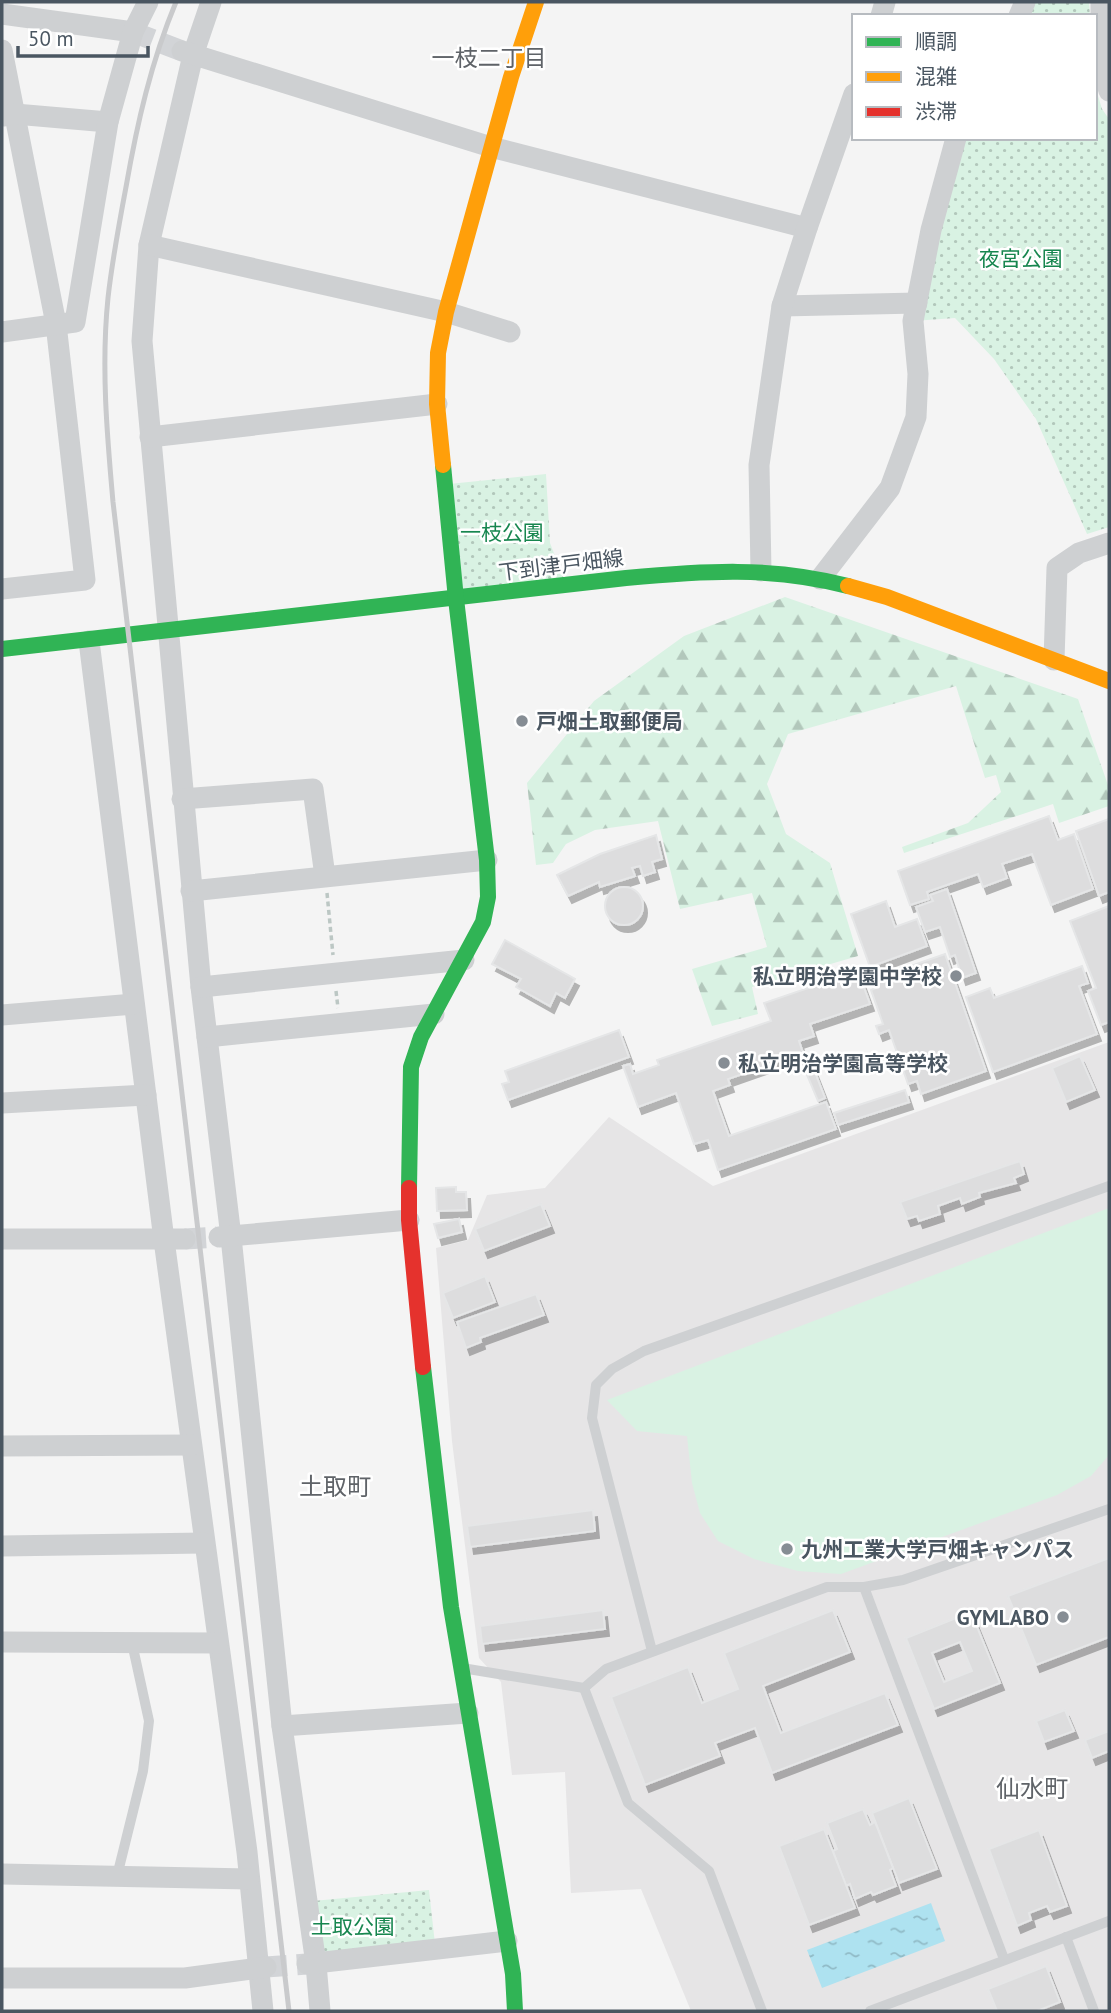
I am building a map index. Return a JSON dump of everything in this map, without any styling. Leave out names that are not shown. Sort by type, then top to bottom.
[{"type":"street","points":[[2,332],[75,322],[108,122],[133,32],[148,2]]},
{"type":"street","points":[[211,2],[188,53],[149,245],[142,341],[224,1237],[282,1726],[320,2011]]},
{"type":"street","points":[[515,2011],[508,1941],[451,1606],[429,1435],[409,1220],[408,1139],[411,1067],[421,1037],[483,922],[488,897],[487,860],[456,599],[437,404],[438,353],[446,312],[491,147],[536,2]]},
{"type":"street","points":[[1101,2],[1101,64],[1109,91]]},
{"type":"street","points":[[2,14],[63,12],[133,32]]},
{"type":"street","points":[[2,50],[8,116],[56,324],[85,580],[2,589]]},
{"type":"street","points":[[188,53],[491,147],[807,228]]},
{"type":"street","points":[[761,571],[759,465],[782,306],[852,100]]},
{"type":"street","points":[[8,116],[108,122]]},
{"type":"street","points":[[820,579],[890,488],[916,417],[918,374],[913,321],[931,230],[955,140]]},
{"type":"street","points":[[149,245],[446,312],[510,332]]},
{"type":"street","points":[[782,306],[917,303]]},
{"type":"street","points":[[150,437],[437,404]]},
{"type":"street","points":[[1055,660],[1057,568],[1079,553],[1109,543]]},
{"type":"street","name":"下到津戸畑線","points":[[2,649],[685,573],[761,571],[820,579],[887,597],[1109,681]]},
{"type":"street","points":[[89,641],[146,1095],[175,1239],[191,1445],[262,1968],[263,2011]]},
{"type":"street","points":[[182,799],[313,789],[325,876]]},
{"type":"street","points":[[191,891],[487,860]]},
{"type":"street","points":[[201,987],[464,960]]},
{"type":"street","points":[[2,1016],[134,1004]]},
{"type":"street","points":[[207,1037],[434,1014]]},
{"type":"street","points":[[2,1103],[146,1095]]},
{"type":"street","points":[[224,1237],[409,1220]]},
{"type":"street","points":[[2,1239],[175,1239]]},
{"type":"street","points":[[2,1446],[191,1445]]},
{"type":"street","points":[[2,1546],[204,1543]]},
{"type":"street","points":[[2,1642],[218,1643]]},
{"type":"street","points":[[282,1726],[468,1713]]},
{"type":"street","points":[[2,1874],[249,1879]]},
{"type":"street","points":[[312,1964],[508,1941]]},
{"type":"street","points":[[2,1978],[185,1978],[262,1968]]},
{"type":"lane","points":[[652,1651],[592,1418],[596,1385],[612,1369],[644,1351],[1109,1186]]},
{"type":"lane","points":[[584,1688],[606,1669],[827,1587],[864,1587],[903,1580],[1109,1509]]},
{"type":"lane","points":[[864,1587],[1004,1959]]},
{"type":"lane","points":[[117,1876],[143,1771],[149,1721],[132,1643]]},
{"type":"lane","points":[[461,1668],[584,1688]]},
{"type":"lane","points":[[584,1688],[628,1803],[709,1871],[762,2011]]},
{"type":"lane","points":[[870,2011],[1109,1921]]},
{"type":"lane","points":[[1066,1937],[1094,2011]]},
{"type":"path","points":[[325,876],[339,1024]]},
{"type":"shaded area","name":"九州工業大学戸畑キャンパス","points":[[1109,1042],[1109,2011],[691,2011],[641,1889],[571,1893],[565,1772],[512,1775],[501,1682],[479,1658],[452,1441],[436,1248],[468,1240],[487,1195],[545,1188],[609,1117],[713,1186]]},
{"type":"green space","points":[[1033,2],[1089,2],[1090,14],[1030,14]]},
{"type":"green space","name":"夜宮公園","points":[[1097,93],[1102,109],[1109,119],[1109,527],[1087,534],[1036,419],[994,359],[955,318],[913,321],[962,140],[1097,140]]},
{"type":"green space","name":"一枝公園","points":[[546,474],[550,543],[565,582],[459,594],[449,484]]},
{"type":"green space","points":[[785,597],[1078,699],[1109,788],[1109,806],[1059,823],[1053,804],[904,853],[902,847],[968,823],[1001,792],[996,775],[985,778],[956,686],[788,734],[767,784],[786,834],[830,863],[858,956],[752,987],[758,1014],[712,1026],[692,969],[767,947],[752,893],[680,909],[658,821],[595,830],[566,844],[553,863],[536,865],[527,783],[594,701],[684,636]]},
{"type":"green space","points":[[1109,1208],[1109,1455],[1091,1476],[1057,1495],[841,1574],[798,1571],[754,1559],[718,1541],[700,1513],[692,1483],[687,1436],[637,1431],[607,1400]]},
{"type":"green space","name":"土取公園","points":[[429,1890],[435,1944],[320,1958],[313,1901]]},
{"type":"water","points":[[931,1903],[945,1941],[822,1988],[807,1950]]},
{"type":"building","points":[[1049,816],[1058,840],[1074,834],[1093,889],[1051,905],[1032,854],[1002,864],[1007,878],[983,887],[978,874],[927,892],[929,899],[910,905],[898,871]]},
{"type":"building","points":[[1109,819],[1109,892],[1099,896],[1076,831]]},
{"type":"building","points":[[656,835],[662,859],[652,862],[655,872],[643,876],[640,866],[632,868],[635,876],[600,887],[599,882],[568,896],[557,875],[600,854]]},
{"type":"building","points":[[624,887],[638,892],[643,906],[638,920],[624,925],[610,920],[605,906],[610,892]]},
{"type":"building","points":[[947,889],[976,973],[962,978],[955,955],[950,957],[940,927],[925,932],[916,907],[933,901],[930,895]]},
{"type":"building","points":[[886,901],[895,927],[917,919],[927,946],[870,967],[851,914]]},
{"type":"building","points":[[1109,906],[1109,1022],[1101,1025],[1088,991],[1096,988],[1070,921]]},
{"type":"building","points":[[505,940],[575,979],[565,998],[556,993],[550,1006],[516,987],[521,979],[492,964]]},
{"type":"building","points":[[945,954],[986,1071],[921,1094],[917,1081],[908,1084],[889,1030],[879,1034],[876,1026],[883,1024],[871,990],[876,988],[873,979]]},
{"type":"building","points":[[1082,966],[1088,983],[1079,986],[1097,1034],[993,1072],[966,997],[990,988],[994,998]]},
{"type":"building","points":[[858,971],[870,1004],[810,1024],[814,1036],[799,1041],[803,1053],[728,1079],[730,1085],[713,1091],[729,1136],[826,1102],[836,1129],[718,1170],[708,1140],[694,1144],[676,1093],[638,1107],[623,1066],[630,1064],[633,1074],[659,1065],[657,1060],[771,1021],[764,1003]]},
{"type":"building","points":[[619,1030],[629,1057],[508,1100],[502,1084],[509,1082],[505,1071]]},
{"type":"building","points":[[1080,1056],[1095,1090],[1066,1102],[1052,1068]]},
{"type":"building","points":[[806,1058],[817,1061],[813,1067],[825,1098],[818,1101],[798,1060]]},
{"type":"building","points":[[905,1090],[909,1102],[838,1125],[834,1113]]},
{"type":"building","points":[[1020,1161],[1024,1174],[1014,1178],[1016,1183],[979,1193],[980,1197],[962,1204],[960,1198],[938,1206],[940,1214],[919,1221],[917,1216],[907,1219],[900,1202]]},
{"type":"building","points":[[456,1187],[456,1192],[466,1192],[467,1210],[437,1211],[436,1188]]},
{"type":"building","points":[[541,1204],[550,1226],[484,1251],[475,1229]]},
{"type":"building","points":[[459,1219],[462,1232],[438,1238],[434,1224]]},
{"type":"building","points":[[485,1276],[495,1302],[453,1318],[443,1293]]},
{"type":"building","points":[[536,1294],[544,1315],[480,1338],[481,1342],[466,1348],[457,1322]]},
{"type":"building","points":[[593,1510],[595,1531],[470,1547],[467,1526]]},
{"type":"building","name":"GYMLABO","points":[[1109,1558],[1109,1637],[1036,1665],[1008,1596]]},
{"type":"building","points":[[603,1610],[605,1629],[482,1644],[480,1626]]},
{"type":"building","points":[[833,1610],[850,1652],[763,1686],[781,1733],[885,1693],[898,1725],[772,1773],[755,1728],[715,1743],[720,1756],[645,1785],[611,1697],[688,1667],[702,1703],[738,1689],[724,1653]]},
{"type":"building","points":[[971,1612],[1000,1683],[934,1709],[906,1638]],"holes":[[[960,1642],[972,1671],[944,1682],[932,1653]]]},
{"type":"building","points":[[1065,1710],[1074,1731],[1044,1742],[1036,1721]]},
{"type":"building","points":[[1109,1731],[1109,1751],[1092,1758],[1085,1740]]},
{"type":"building","points":[[909,1798],[937,1869],[899,1883],[872,1813]]},
{"type":"building","points":[[863,1809],[870,1825],[875,1822],[893,1868],[890,1870],[896,1886],[855,1899],[850,1884],[846,1886],[833,1851],[837,1849],[827,1823]]},
{"type":"building","points":[[824,1829],[855,1908],[809,1925],[779,1846]]},
{"type":"building","points":[[1039,1830],[1067,1906],[1050,1912],[1047,1906],[1029,1913],[1031,1920],[1017,1926],[989,1849]]},
{"type":"building","points":[[1046,1966],[1060,2002],[1037,2011],[997,2011],[988,1989]]},
{"type":"tunnel","points":[[133,32],[182,51]]},
{"type":"tunnel","points":[[185,1239],[217,1237]]},
{"type":"tunnel","points":[[266,1967],[307,1964]]},
{"type":"railway","points":[[176,2],[159,47],[140,117],[114,256],[106,324],[107,426],[113,502],[289,2011]]},
{"type":"traffic: fast","points":[[409,1188],[411,1067],[421,1037],[483,922],[488,897],[487,860],[443,465]]},
{"type":"traffic: fast","points":[[2,649],[626,578],[737,572],[792,575],[848,586]]},
{"type":"traffic: fast","points":[[423,1367],[451,1607],[513,1974],[515,2011]]},
{"type":"traffic: slow","points":[[443,465],[437,404],[438,353],[446,312],[511,77],[536,2]]},
{"type":"traffic: slow","points":[[848,586],[887,597],[1109,681]]},
{"type":"traffic: jam","points":[[409,1188],[409,1220],[423,1367]]},
{"type":"place","name":"戸畑土取郵便局","points":[[522,721]]},
{"type":"place","name":"私立明治学園中学校","points":[[956,976]]},
{"type":"place","name":"私立明治学園高等学校","points":[[724,1063]]},
{"type":"place","name":"九州工業大学戸畑キャンパス","points":[[787,1549]]},
{"type":"place","name":"GYMLABO","points":[[1063,1617]]},
{"type":"district","name":"一枝二丁目","points":[[489,57]]},
{"type":"district","name":"土取町","points":[[335,1486]]},
{"type":"district","name":"仙水町","points":[[1032,1788]]}]
